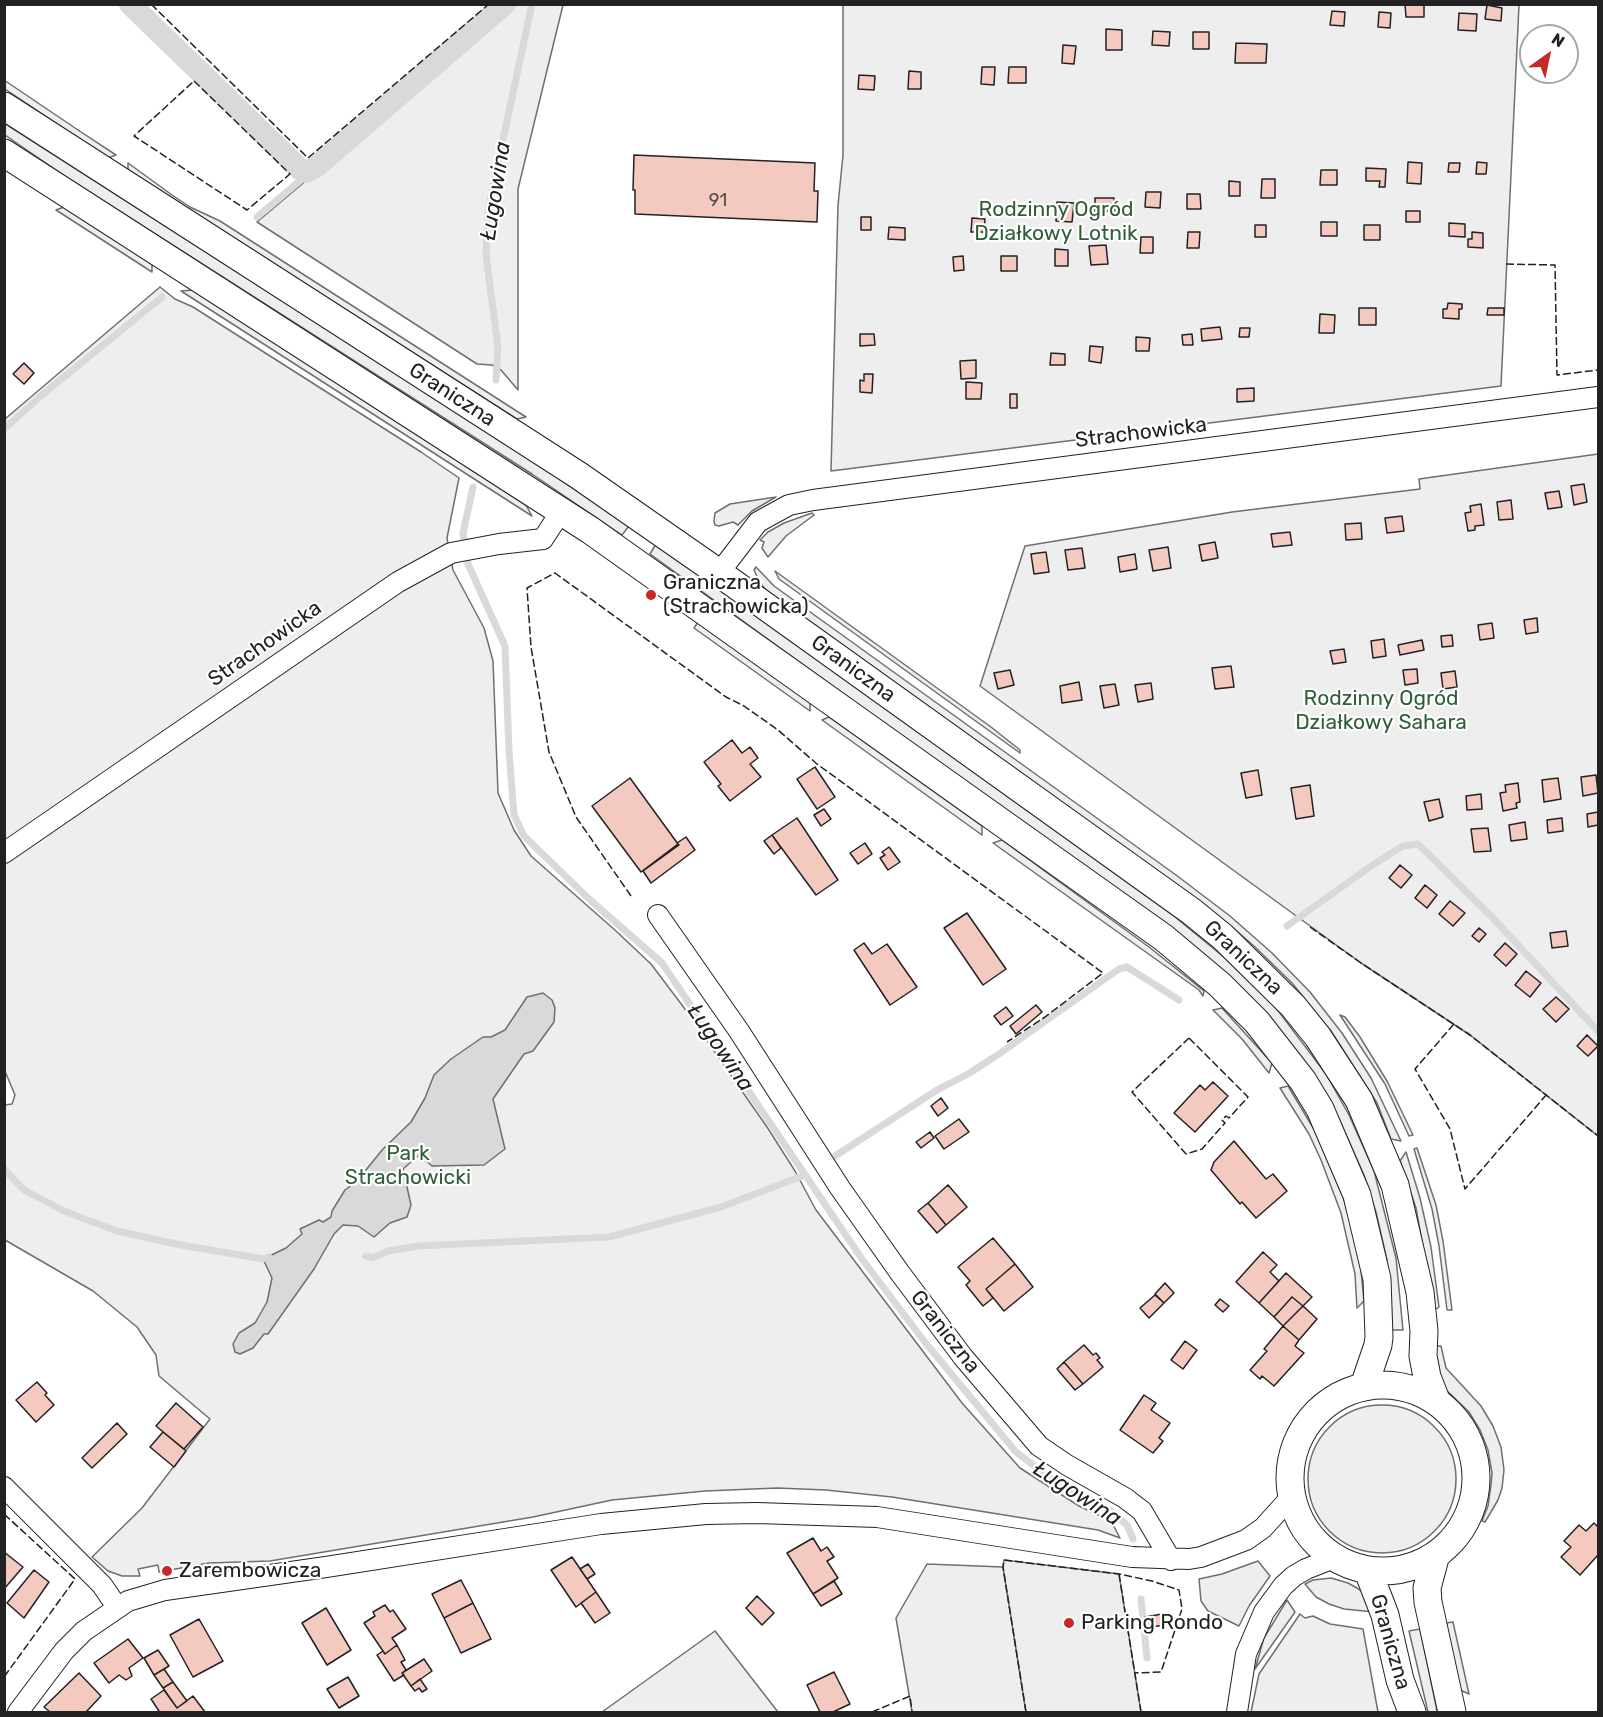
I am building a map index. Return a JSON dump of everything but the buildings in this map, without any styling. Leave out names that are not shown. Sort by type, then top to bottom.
[{"type":"main road","name":"Graniczna","points":[[4,106],[578,475],[719,573],[1191,911],[1223,937],[1293,1006],[1318,1037],[1359,1101],[1395,1185],[1420,1292],[1424,1331],[1423,1356],[1427,1377],[1436,1400]]},
{"type":"main road","name":"Graniczna","points":[[4,153],[562,510],[1164,938],[1220,985],[1257,1022],[1293,1068],[1320,1109],[1349,1175],[1362,1212],[1377,1279],[1379,1337],[1364,1386]]},
{"type":"main road","points":[[1398,1385],[1436,1400],[1462,1425],[1476,1459],[1476,1495],[1470,1512],[1454,1538],[1435,1558],[1406,1570],[1368,1571],[1334,1558],[1306,1532],[1291,1497],[1291,1458],[1305,1425],[1332,1399],[1364,1386],[1398,1385]]},
{"type":"main road","name":"Graniczna","points":[[1435,1558],[1427,1588],[1428,1602],[1452,1713]]},
{"type":"main road","name":"Graniczna","points":[[1368,1571],[1385,1615],[1400,1680],[1412,1713]]},
{"type":"street","name":"Strachowicka","points":[[719,573],[758,522],[789,505],[813,500],[1599,397]]},
{"type":"street","name":"Strachowicka","points":[[4,853],[398,582],[451,553],[543,539],[562,510]]},
{"type":"street","name":"Graniczna","points":[[658,915],[739,1031],[840,1188],[963,1357],[1040,1446],[1067,1465],[1125,1498],[1142,1511],[1172,1560]]},
{"type":"street","points":[[4,1487],[102,1585],[117,1607]]},
{"type":"street","points":[[18,1713],[64,1651],[84,1631],[117,1607],[151,1593],[217,1581],[326,1567],[601,1524],[706,1514],[758,1513],[877,1517],[1121,1555],[1172,1560],[1201,1557],[1246,1540],[1263,1528],[1291,1497]]},
{"type":"street","points":[[1237,1713],[1246,1654],[1264,1612],[1283,1586],[1294,1576],[1334,1558]]},
{"type":"green space","points":[[510,5],[563,5],[518,189],[518,390],[501,370],[492,365],[477,364],[257,222],[512,7]]},
{"type":"green space","name":"Rodzinny Ogród Działkowy Lotnik","points":[[843,5],[1519,5],[1501,386],[831,471],[838,205],[843,155]]},
{"type":"green space","points":[[4,80],[116,155],[108,158],[5,89]]},
{"type":"green space","points":[[4,123],[522,454],[629,526],[622,535],[532,474],[72,181],[5,135]]},
{"type":"green space","points":[[128,163],[190,207],[220,221],[526,417],[517,419],[128,171]]},
{"type":"green space","points":[[64,207],[152,263],[152,272],[56,210]]},
{"type":"green space","name":"Park Strachowicki","points":[[160,287],[175,299],[193,307],[459,478],[447,538],[453,570],[484,628],[493,661],[498,793],[514,830],[531,856],[651,964],[767,1127],[816,1210],[962,1403],[1020,1468],[1079,1506],[1111,1521],[1120,1538],[1098,1530],[892,1497],[826,1490],[777,1488],[705,1491],[612,1500],[533,1517],[270,1561],[209,1563],[159,1572],[158,1565],[138,1569],[140,1576],[122,1576],[108,1571],[92,1557],[142,1508],[210,1419],[159,1376],[156,1355],[137,1327],[93,1291],[5,1240],[4,1105],[12,1104],[15,1095],[4,1069],[5,419]]},
{"type":"green space","points":[[193,290],[526,505],[532,516],[181,291]]},
{"type":"green space","name":"Rodzinny Ogród Działkowy Sahara","points":[[1598,454],[1598,1136],[1470,1035],[1361,963],[980,686],[1025,546],[1232,512],[1420,489],[1419,479]]},
{"type":"green space","points":[[776,497],[752,511],[738,525],[733,522],[715,525],[715,513],[730,504]]},
{"type":"green space","points":[[812,513],[814,515],[786,536],[768,557],[762,548],[764,542],[760,540],[768,532],[784,523]]},
{"type":"green space","points":[[656,544],[1175,917],[1225,958],[1276,1008],[1326,1074],[1349,1115],[1374,1171],[1396,1258],[1403,1330],[1392,1330],[1387,1260],[1376,1212],[1364,1175],[1340,1121],[1302,1059],[851,699],[650,554]]},
{"type":"green space","points":[[756,567],[774,586],[1176,875],[1230,916],[1272,953],[1310,992],[1342,1033],[1371,1078],[1401,1141],[1391,1139],[1377,1103],[1331,1031],[1292,983],[1254,946],[1232,927],[1003,760],[768,592],[760,583],[754,570]]},
{"type":"green space","points":[[775,571],[991,727],[1020,750],[1020,753],[779,579]]},
{"type":"green space","points":[[698,622],[810,702],[810,711],[694,628]]},
{"type":"green space","points":[[829,717],[982,826],[982,835],[822,720]]},
{"type":"green space","points":[[1002,840],[1149,947],[1204,991],[1203,996],[1199,990],[993,843]]},
{"type":"green space","points":[[1222,1008],[1272,1063],[1269,1073],[1242,1039],[1213,1010]]},
{"type":"green space","points":[[1340,1015],[1345,1017],[1360,1037],[1387,1081],[1413,1135],[1409,1136],[1385,1084]]},
{"type":"green space","points":[[1288,1086],[1315,1131],[1343,1197],[1361,1270],[1364,1301],[1357,1308],[1355,1274],[1341,1213],[1309,1134],[1280,1088]]},
{"type":"green space","points":[[1417,1148],[1436,1205],[1452,1310],[1447,1310],[1439,1246],[1432,1209],[1414,1149]]},
{"type":"green space","points":[[1406,1152],[1420,1198],[1431,1247],[1439,1307],[1436,1309],[1431,1306],[1416,1208],[1400,1161]]},
{"type":"green space","points":[[1432,1346],[1441,1346],[1446,1368],[1481,1406],[1493,1426],[1501,1447],[1504,1470],[1502,1488],[1485,1522],[1482,1521],[1488,1506],[1492,1473],[1488,1450],[1469,1412],[1442,1386]]},
{"type":"green space","points":[[1382,1405],[1396,1406],[1410,1411],[1423,1417],[1434,1427],[1444,1438],[1450,1451],[1455,1465],[1455,1493],[1450,1507],[1444,1520],[1434,1531],[1423,1541],[1410,1547],[1396,1552],[1382,1553],[1368,1552],[1354,1547],[1341,1541],[1330,1531],[1320,1520],[1314,1507],[1309,1493],[1308,1479],[1309,1465],[1314,1451],[1320,1438],[1330,1427],[1341,1417],[1354,1411],[1368,1406]]},
{"type":"green space","points":[[1258,1561],[1270,1576],[1249,1606],[1239,1626],[1208,1611],[1201,1601],[1199,1579],[1222,1574]]},
{"type":"green space","points":[[927,1564],[1003,1567],[1026,1712],[912,1712],[896,1618]]},
{"type":"green space","points":[[1331,1578],[1348,1583],[1365,1594],[1374,1612],[1344,1609],[1329,1604],[1316,1597],[1305,1584],[1313,1580]]},
{"type":"green space","points":[[1287,1600],[1295,1612],[1255,1669],[1264,1638]]},
{"type":"green space","points":[[1300,1614],[1305,1618],[1313,1616],[1330,1624],[1363,1629],[1378,1712],[1251,1712],[1259,1674]]},
{"type":"green space","points":[[1453,1622],[1469,1694],[1460,1690],[1446,1623]]},
{"type":"green space","points":[[1420,1629],[1437,1712],[1428,1712],[1409,1631]]},
{"type":"green space","points":[[715,1631],[778,1712],[602,1712]]},
{"type":"shaded area","points":[[543,993],[552,1000],[555,1008],[554,1022],[533,1051],[524,1054],[493,1099],[505,1149],[484,1165],[432,1166],[419,1155],[403,1169],[411,1205],[407,1217],[390,1223],[374,1237],[358,1226],[343,1225],[334,1234],[314,1269],[268,1334],[264,1334],[253,1348],[240,1354],[235,1352],[233,1344],[239,1333],[255,1323],[267,1302],[272,1278],[263,1259],[286,1248],[302,1234],[300,1229],[331,1217],[332,1211],[345,1190],[356,1182],[383,1149],[411,1122],[425,1098],[434,1075],[451,1059],[483,1037],[491,1037],[505,1030],[527,997]]},
{"type":"shaded area","name":"Parking Rondo","points":[[1004,1560],[1119,1574],[1141,1712],[1026,1712],[1003,1567]]},
{"type":"waterway","points":[[130,4],[301,170],[306,172],[316,167],[505,4]]},
{"type":"waterway","name":"Ługowina","points":[[496,380],[498,347],[486,255],[488,210],[532,4]]},
{"type":"waterway","points":[[257,217],[301,180],[306,172]]},
{"type":"waterway","points":[[4,429],[162,297]]},
{"type":"waterway","name":"Ługowina","points":[[473,487],[463,533],[468,564],[505,646],[514,815],[524,836],[588,898],[662,963],[862,1259],[924,1341],[1016,1452],[1054,1481],[1108,1509],[1127,1525],[1133,1539]]},
{"type":"waterway","points":[[1287,926],[1374,864],[1403,846],[1418,844],[1491,916],[1598,1031]]},
{"type":"waterway","points":[[835,1156],[937,1090],[999,1054],[1119,969],[1127,967],[1179,1000]]},
{"type":"waterway","points":[[4,1169],[24,1190],[64,1211],[117,1231],[263,1259],[269,1257]]},
{"type":"waterway","points":[[366,1256],[372,1258],[388,1251],[418,1246],[609,1237],[721,1207],[805,1175]]},
{"type":"waterway","points":[[1141,1599],[1147,1658]]},
{"type":"fence","points":[[151,4],[308,158],[489,4]]},
{"type":"fence","points":[[194,81],[290,174],[247,210],[134,136],[194,81]]},
{"type":"fence","points":[[1506,264],[1555,265],[1557,375],[1598,370]]},
{"type":"fence","points":[[631,896],[576,817],[549,752],[531,647],[527,588],[555,573],[726,697],[744,706],[778,730],[817,764],[1103,973],[1045,1017],[1007,1042]]},
{"type":"fence","points":[[1310,927],[1470,1035],[1598,1136]]},
{"type":"fence","points":[[1454,1024],[1415,1069],[1450,1129],[1465,1189],[1547,1094]]},
{"type":"fence","points":[[1189,1038],[1248,1097],[1229,1118],[1226,1116],[1222,1120],[1225,1123],[1202,1149],[1186,1154],[1132,1092],[1189,1038]]},
{"type":"fence","points":[[4,1514],[75,1579],[4,1677]]},
{"type":"fence","points":[[1026,1712],[1003,1567],[1004,1560],[1119,1574],[1179,1590],[1182,1609],[1161,1672],[1135,1673]]},
{"type":"fence","points":[[1119,1574],[1141,1712]]},
{"type":"fence","points":[[872,1712],[910,1696],[912,1712]]},
{"type":"place","name":"Graniczna (Strachowicka)","points":[[651,595]]},
{"type":"place","name":"Zarembowicza","points":[[167,1571]]},
{"type":"place","name":"Parking Rondo","points":[[1069,1623]]}]
